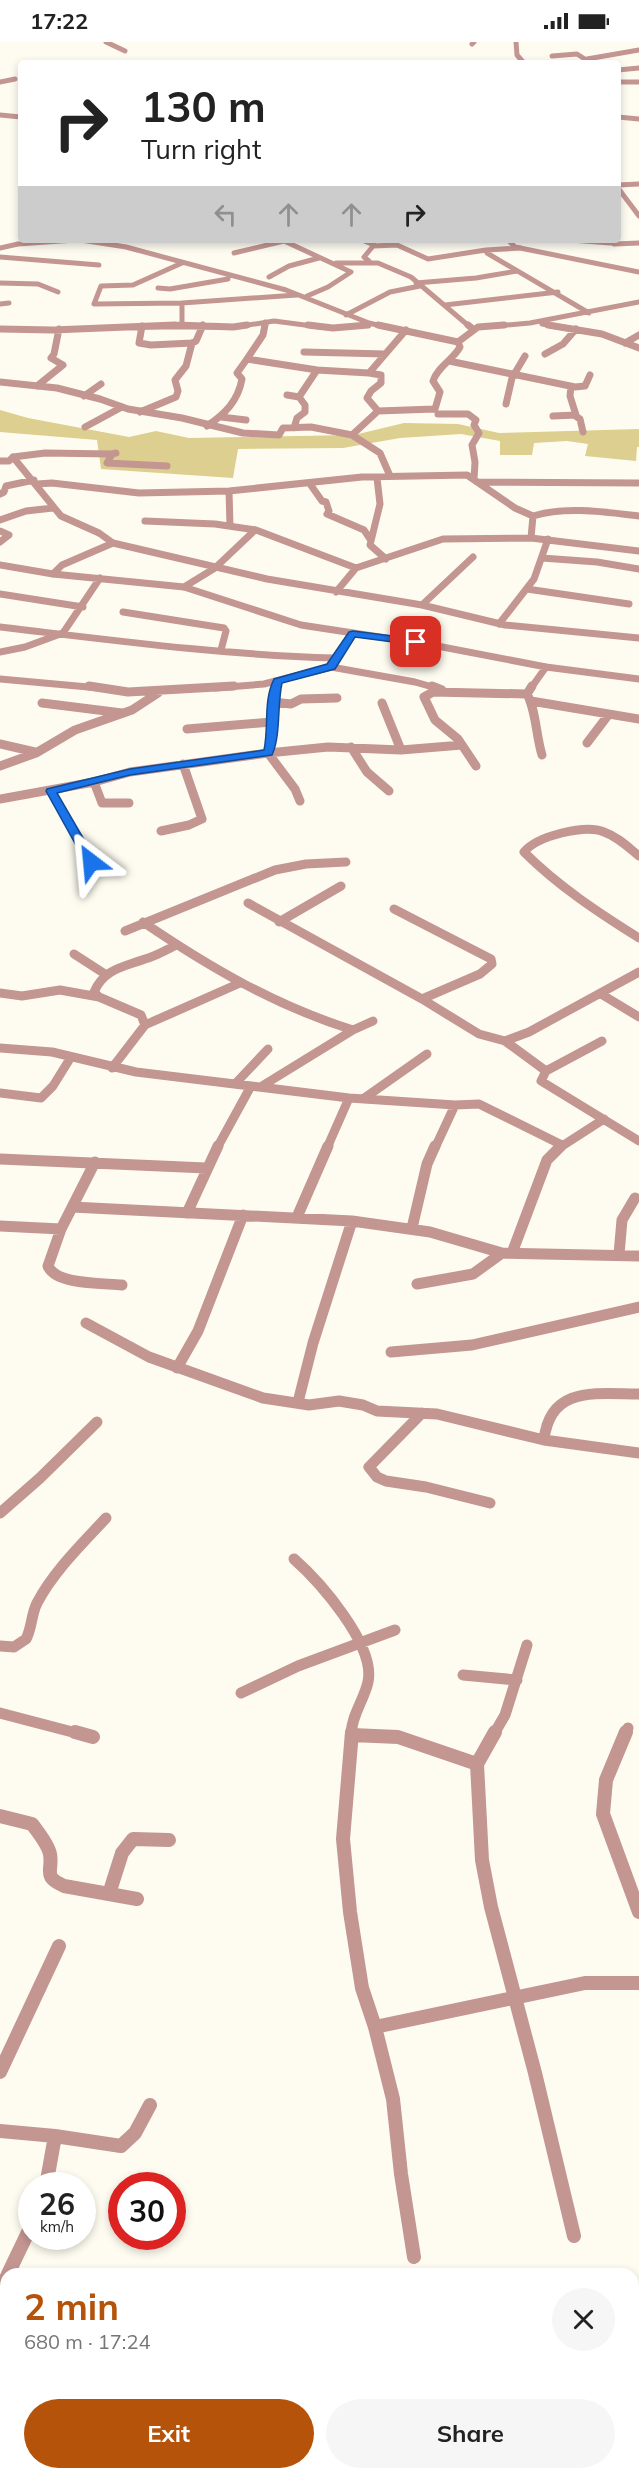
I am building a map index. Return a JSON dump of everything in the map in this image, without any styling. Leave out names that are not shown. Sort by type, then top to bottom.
[{"type":"street","points":[[106,42],[125,51]]},
{"type":"street","points":[[516,42],[517,55],[521,60]]},
{"type":"street","points":[[594,60],[639,50]]},
{"type":"street","points":[[552,56],[578,53],[585,55],[588,60]]},
{"type":"street","points":[[621,70],[639,68]]},
{"type":"street","points":[[0,82],[15,79]]},
{"type":"street","points":[[621,82],[639,82]]},
{"type":"street","points":[[0,115],[18,117]]},
{"type":"street","points":[[621,117],[639,119]]},
{"type":"street","points":[[627,176],[629,184]]},
{"type":"street","points":[[621,186],[639,184]]},
{"type":"street","points":[[621,191],[639,216]]},
{"type":"street","points":[[0,248],[18,242]]},
{"type":"street","points":[[621,242],[639,243]]},
{"type":"street","points":[[37,243],[63,243]]},
{"type":"street","points":[[100,243],[126,247],[305,295],[346,315],[458,342]]},
{"type":"street","points":[[234,253],[275,243]]},
{"type":"street","points":[[182,263],[133,285],[101,285],[94,304],[182,303],[305,295],[328,287],[351,272],[336,263],[287,243]]},
{"type":"street","points":[[368,243],[373,246],[397,245],[428,259],[486,250],[521,248]]},
{"type":"street","points":[[511,243],[515,247],[639,272]]},
{"type":"street","points":[[369,261],[364,257],[373,246]]},
{"type":"street","points":[[486,250],[487,254],[558,292],[590,313]]},
{"type":"street","points":[[0,257],[99,266]]},
{"type":"street","points":[[444,257],[455,262]]},
{"type":"street","points":[[269,277],[289,266],[321,258]]},
{"type":"street","points":[[336,263],[369,261],[391,267],[411,277],[473,329]]},
{"type":"street","points":[[346,315],[390,292],[418,284],[517,271]]},
{"type":"street","points":[[158,288],[170,289],[237,277]]},
{"type":"street","points":[[0,283],[20,282],[51,288],[58,292]]},
{"type":"street","points":[[445,304],[558,292]]},
{"type":"street","points":[[458,342],[473,329],[490,325],[530,323],[639,302]]},
{"type":"street","points":[[0,304],[9,303]]},
{"type":"street","points":[[182,303],[182,325]]},
{"type":"street","points":[[626,304],[639,311]]},
{"type":"street","points":[[1,330],[182,325],[233,327],[265,322],[294,322],[333,328],[380,324]]},
{"type":"street","points":[[207,426],[221,417],[240,395],[242,379],[237,373],[263,335],[265,322]]},
{"type":"street","points":[[530,323],[602,334],[639,348]]},
{"type":"street","points":[[142,326],[138,340],[142,344],[192,343],[196,341],[203,325]]},
{"type":"street","points":[[37,386],[63,365],[51,358],[54,354],[59,329]]},
{"type":"street","points":[[545,354],[563,344],[576,329]]},
{"type":"street","points":[[369,373],[406,330]]},
{"type":"street","points":[[625,343],[639,335]]},
{"type":"street","points":[[436,412],[440,392],[433,379],[437,370],[457,354],[460,347],[458,342]]},
{"type":"street","points":[[139,412],[176,397],[178,391],[175,380],[186,366],[192,343]]},
{"type":"street","points":[[304,352],[385,354]]},
{"type":"street","points":[[506,404],[515,375],[525,356]]},
{"type":"street","points":[[247,359],[317,370],[381,375],[381,383],[370,391],[371,394],[367,398],[378,411]]},
{"type":"street","points":[[450,361],[571,386],[585,386],[590,375]]},
{"type":"street","points":[[299,397],[308,388],[317,370]]},
{"type":"street","points":[[0,382],[37,386],[84,396],[139,412],[189,420],[225,431],[266,436],[279,435],[283,428],[312,427],[352,435],[380,453],[390,476]]},
{"type":"street","points":[[84,396],[101,384]]},
{"type":"street","points":[[571,386],[572,405],[576,414],[574,415]]},
{"type":"street","points":[[287,395],[299,397],[305,405],[305,412],[297,418],[294,428]]},
{"type":"street","points":[[85,427],[122,407]]},
{"type":"street","points":[[352,435],[378,411],[468,414],[475,417],[474,425],[479,433],[472,445],[475,481]]},
{"type":"street","points":[[436,412],[443,422]]},
{"type":"street","points":[[553,416],[574,415],[580,419],[582,432]]},
{"type":"street","points":[[221,417],[246,420]]},
{"type":"street","points":[[0,461],[45,453],[115,452],[107,463],[167,466]]},
{"type":"street","points":[[13,457],[36,482],[61,516],[99,533],[113,543],[215,568],[336,592],[422,605],[499,624],[639,638]]},
{"type":"street","points":[[0,494],[4,492],[5,486],[36,482],[139,492],[229,491],[362,477],[467,475],[515,508],[533,516]]},
{"type":"street","points":[[377,478],[380,504],[370,545],[386,559]]},
{"type":"street","points":[[475,481],[639,483]]},
{"type":"street","points":[[310,484],[322,501],[326,502],[329,511],[327,514],[364,530],[370,539]]},
{"type":"street","points":[[229,491],[230,526]]},
{"type":"street","points":[[0,520],[26,511],[53,508]]},
{"type":"street","points":[[533,516],[541,512],[639,516]]},
{"type":"street","points":[[531,538],[533,516]]},
{"type":"street","points":[[146,521],[230,526],[255,530],[356,568]]},
{"type":"street","points":[[184,586],[215,568],[255,530]]},
{"type":"street","points":[[0,531],[9,535],[0,542]]},
{"type":"street","points":[[336,592],[356,568],[443,539],[548,539],[639,551]]},
{"type":"street","points":[[499,624],[534,579],[548,539]]},
{"type":"street","points":[[53,574],[62,565],[113,543]]},
{"type":"street","points":[[422,605],[473,557]]},
{"type":"street","points":[[542,558],[597,562],[639,569]]},
{"type":"street","points":[[0,565],[53,574],[184,586],[301,625],[432,645],[546,667],[639,679]]},
{"type":"street","points":[[0,652],[25,647],[63,633],[100,578]]},
{"type":"street","points":[[526,589],[629,604]]},
{"type":"street","points":[[0,594],[82,607]]},
{"type":"street","points":[[123,612],[224,628],[226,631],[221,650]]},
{"type":"street","points":[[0,627],[29,632],[63,633],[145,644],[333,662],[352,674],[435,690],[529,697],[639,719]]},
{"type":"street","points":[[0,679],[73,684],[128,692],[161,692],[277,681],[333,662],[353,634]]},
{"type":"street","points":[[542,754],[536,737],[529,697],[546,667]]},
{"type":"street","points":[[268,753],[272,736],[271,723],[277,681]]},
{"type":"street","points":[[435,690],[424,697],[435,720],[462,744],[476,766]]},
{"type":"street","points":[[0,766],[36,753],[75,730],[123,714],[161,692]]},
{"type":"street","points":[[273,702],[291,704],[301,699],[337,698]]},
{"type":"street","points":[[42,703],[123,714]]},
{"type":"street","points":[[382,703],[401,750]]},
{"type":"street","points":[[588,743],[609,714]]},
{"type":"street","points":[[187,729],[271,723]]},
{"type":"street","points":[[0,744],[36,753]]},
{"type":"street","points":[[0,799],[51,791],[130,772],[318,747],[401,750],[462,744]]},
{"type":"street","points":[[351,747],[367,772],[389,791]]},
{"type":"street","points":[[268,753],[295,789],[300,801]]},
{"type":"street","points":[[161,831],[189,825],[202,819],[183,764]]},
{"type":"street","points":[[94,782],[102,803],[129,802]]},
{"type":"street","points":[[51,791],[91,862]]},
{"type":"street","points":[[639,856],[610,834],[591,829],[543,839],[525,847],[524,852],[540,868],[606,917],[639,938]]},
{"type":"street","points":[[125,931],[275,870],[306,864],[346,862]]},
{"type":"street","points":[[279,922],[341,886]]},
{"type":"street","points":[[248,903],[422,999],[479,1034],[505,1041],[546,1071]]},
{"type":"street","points":[[394,909],[491,959],[492,964],[480,974],[422,999]]},
{"type":"street","points":[[143,922],[176,945],[240,983],[302,1014],[353,1030]]},
{"type":"street","points":[[99,997],[94,992],[105,974],[122,965],[141,961],[176,945]]},
{"type":"street","points":[[74,954],[105,974]]},
{"type":"street","points":[[505,1041],[639,972]]},
{"type":"street","points":[[112,1068],[144,1025],[240,983]]},
{"type":"street","points":[[0,993],[22,996],[60,990],[99,997],[141,1015],[144,1025]]},
{"type":"street","points":[[601,993],[639,1017]]},
{"type":"street","points":[[187,1213],[206,1168],[257,1086],[353,1030],[373,1021]]},
{"type":"street","points":[[602,1041],[546,1071],[541,1081],[639,1141]]},
{"type":"street","points":[[0,1048],[27,1048],[112,1068],[349,1098],[455,1105],[478,1104],[561,1145]]},
{"type":"street","points":[[235,1084],[268,1048]]},
{"type":"street","points":[[363,1099],[427,1054]]},
{"type":"street","points":[[0,1093],[41,1098],[53,1086],[71,1057]]},
{"type":"street","points":[[297,1217],[349,1098]]},
{"type":"street","points":[[412,1228],[428,1164],[455,1105]]},
{"type":"street","points":[[417,1284],[474,1275],[507,1253],[547,1160],[561,1145],[604,1119]]},
{"type":"street","points":[[0,1159],[206,1168]]},
{"type":"street","points":[[95,1162],[62,1229],[48,1266],[51,1274],[62,1279],[122,1285]]},
{"type":"street","points":[[619,1254],[622,1220],[635,1198]]},
{"type":"street","points":[[72,1208],[352,1221],[412,1228],[507,1253],[639,1256]]},
{"type":"street","points":[[177,1368],[198,1331],[243,1215]]},
{"type":"street","points":[[298,1402],[313,1343],[352,1221]]},
{"type":"street","points":[[0,1226],[62,1229]]},
{"type":"street","points":[[391,1352],[472,1345],[639,1307]]},
{"type":"street","points":[[86,1323],[149,1357],[282,1403],[298,1402],[309,1405],[339,1401],[363,1405],[377,1411],[457,1417],[544,1440],[639,1453]]},
{"type":"street","points":[[544,1440],[548,1418],[559,1406],[573,1397],[639,1394]]},
{"type":"street","points":[[422,1413],[369,1467],[373,1473],[386,1481],[426,1487],[490,1503]]},
{"type":"street","points":[[0,1513],[40,1478],[96,1422]]},
{"type":"street","points":[[0,1646],[14,1648],[23,1643],[29,1632],[34,1607],[52,1580],[106,1518]]},
{"type":"street","points":[[294,1559],[311,1574],[334,1603],[360,1643],[368,1666],[368,1681],[352,1720],[343,1839],[350,1912],[362,1988],[375,2027],[393,2099],[401,2174],[414,2257]]},
{"type":"street","points":[[241,1693],[298,1666],[395,1630]]},
{"type":"street","points":[[527,1646],[505,1715],[477,1764],[482,1860],[491,1907],[535,2073],[574,2236]]},
{"type":"street","points":[[463,1675],[518,1680]]},
{"type":"street","points":[[1,1715],[93,1737]]},
{"type":"street","points":[[628,1728],[608,1773],[601,1798],[603,1814],[639,1911]]},
{"type":"street","points":[[352,1735],[398,1737],[477,1764]]},
{"type":"street","points":[[0,1816],[32,1824],[50,1854],[48,1871],[53,1881],[64,1886],[137,1899]]},
{"type":"street","points":[[109,1894],[122,1852],[133,1839],[169,1840]]},
{"type":"street","points":[[0,2073],[59,1946]]},
{"type":"street","points":[[375,2027],[514,1996],[585,1983],[639,1983]]},
{"type":"street","points":[[0,2131],[55,2136],[121,2146],[137,2132],[150,2105]]},
{"type":"street","points":[[49,2172],[55,2136]]},
{"type":"street","points":[[11,2268],[20,2250]]},
{"type":"shaded area","points":[[0,410],[28,418],[129,437],[156,431],[189,438],[354,435],[404,423],[458,424],[499,433],[639,429],[639,447],[637,447],[636,461],[585,456],[588,444],[567,441],[534,443],[532,455],[500,455],[500,441],[461,434],[400,438],[343,448],[238,449],[233,478],[101,469],[97,440],[0,432]]},
{"type":"route","points":[[91,862],[51,791],[130,772],[268,753],[272,736],[271,718],[277,681],[331,667],[353,634],[416,642]]}]
